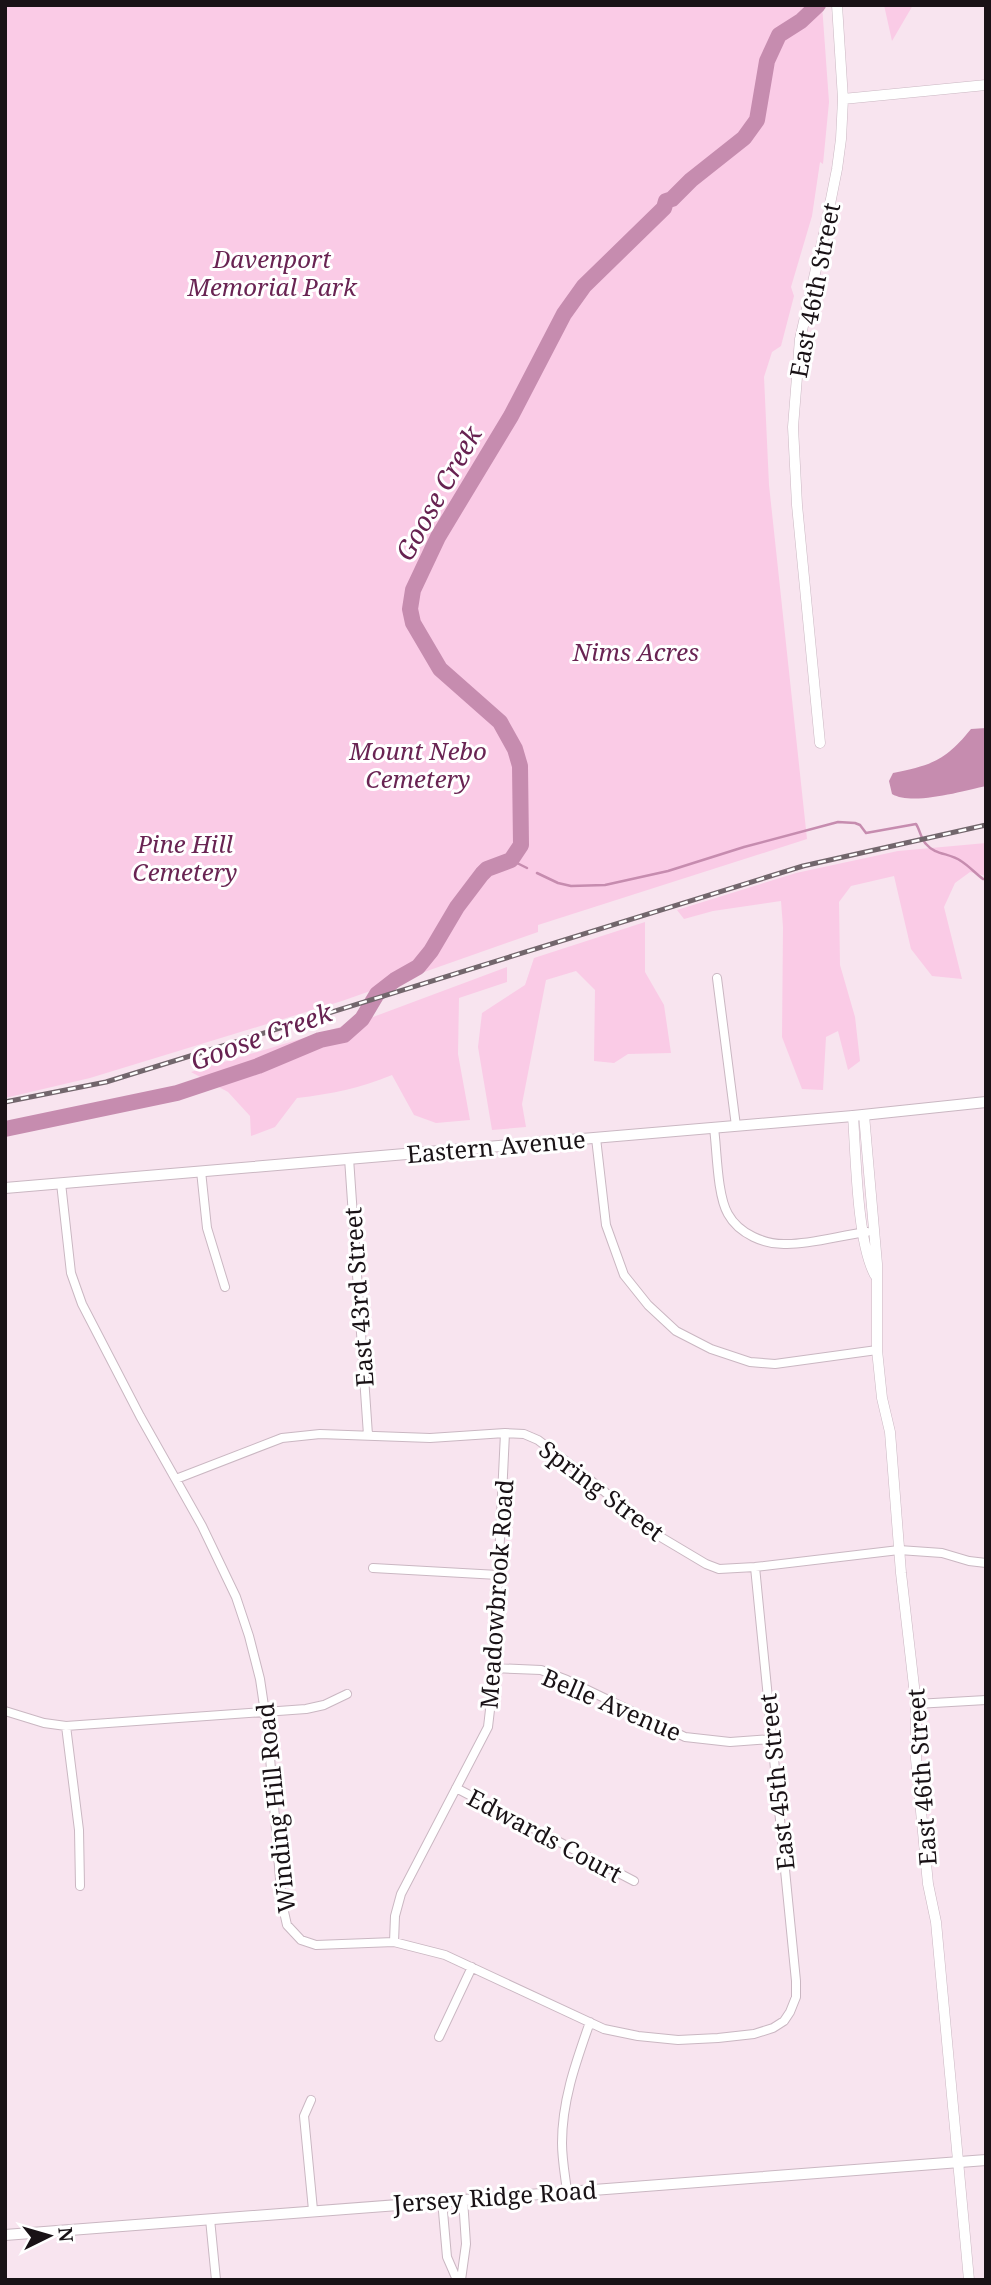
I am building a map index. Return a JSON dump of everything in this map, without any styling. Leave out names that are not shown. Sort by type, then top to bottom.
[{"type":"main road","name":"Eastern Avenue","points":[[5,1188],[596,1139],[986,1102]]},
{"type":"main road","name":"Jersey Ridge Road","points":[[5,2235],[986,2160]]},
{"type":"street","name":"East 46th Street","points":[[820,743],[797,505],[793,427],[800,339],[837,169],[843,99],[837,5]]},
{"type":"street","points":[[843,99],[986,85]]},
{"type":"street","points":[[717,978],[736,1126]]},
{"type":"street","name":"East 46th Street","points":[[858,1116],[869,1232],[877,1264],[877,1350],[882,1398],[890,1432],[899,1550],[916,1704],[916,1759],[928,1884],[936,1922],[969,2280]]},
{"type":"street","points":[[715,1128],[720,1184],[727,1213],[756,1239],[770,1244],[790,1245],[869,1232]]},
{"type":"street","points":[[596,1139],[606,1225],[624,1275],[648,1305],[676,1331],[711,1349],[750,1362],[775,1364],[877,1350]]},
{"type":"street","name":"East 43rd Street","points":[[349,1158],[368,1435]]},
{"type":"street","points":[[201,1171],[207,1228],[225,1287]]},
{"type":"street","name":"Winding Hill Road","points":[[61,1183],[71,1273],[82,1304],[95,1333],[202,1526],[236,1597],[261,1679],[282,1903],[287,1925],[301,1940],[316,1945],[394,1942],[445,1955],[604,2029],[638,2036],[678,2040],[718,2038],[773,2028],[784,2021],[796,1997]]},
{"type":"street","name":"Meadowbrook Road","points":[[394,1942],[395,1916],[401,1894],[488,1727],[494,1668],[505,1433]]},
{"type":"street","name":"Spring Street","points":[[176,1479],[282,1438],[320,1434],[430,1438],[524,1434],[538,1440],[659,1536],[719,1569],[899,1550],[942,1553],[986,1563]]},
{"type":"street","points":[[373,1567],[498,1575]]},
{"type":"street","name":"East 45th Street","points":[[755,1567],[796,1997]]},
{"type":"street","name":"Belle Avenue","points":[[494,1668],[541,1671],[567,1680],[685,1737],[730,1742],[772,1739]]},
{"type":"street","points":[[5,1711],[44,1723],[66,1726],[265,1713],[324,1705],[347,1694]]},
{"type":"street","points":[[916,1704],[986,1700]]},
{"type":"street","points":[[66,1726],[79,1830],[80,1886]]},
{"type":"street","name":"Edwards Court","points":[[456,1788],[634,1881]]},
{"type":"street","points":[[439,2037],[472,1967]]},
{"type":"street","points":[[567,2191],[562,2144],[564,2112],[570,2081],[590,2022]]},
{"type":"street","points":[[312,2100],[304,2116],[313,2210]]},
{"type":"street","points":[[459,2280],[466,2244],[463,2199]]},
{"type":"street","points":[[442,2200],[447,2257],[459,2280]]},
{"type":"street","points":[[210,2219],[216,2280]]},
{"type":"green space","points":[[5,5],[822,5],[829,102],[823,164],[820,162],[812,216],[791,287],[794,296],[781,346],[772,352],[764,377],[769,485],[807,839],[538,925],[538,932],[342,1001],[90,1078],[5,1098]]},
{"type":"green space","points":[[884,5],[913,5],[892,41]]},
{"type":"green space","points":[[986,843],[986,876],[970,872],[955,883],[944,907],[962,979],[932,976],[911,949],[894,876],[851,886],[839,902],[840,965],[855,1017],[860,1061],[848,1070],[838,1031],[826,1037],[823,1090],[802,1089],[782,1037],[781,901],[713,911],[684,919],[677,910],[796,873],[898,851]]},
{"type":"green space","points":[[645,922],[645,972],[664,1005],[671,1053],[628,1054],[614,1063],[594,1061],[595,990],[576,971],[546,980],[522,1104],[526,1127],[492,1130],[478,1047],[482,1013],[525,985],[534,958]]},
{"type":"green space","points":[[507,967],[507,982],[459,998],[458,1054],[470,1120],[436,1123],[414,1115],[392,1075],[346,1090],[297,1098],[275,1127],[251,1136],[250,1116],[228,1092],[191,1072],[373,1017]]},
{"type":"shaded area","points":[[986,728],[986,786],[924,798],[912,799],[892,794],[889,781],[893,773],[937,760],[971,729]]},
{"type":"waterway","name":"Goose Creek","points":[[5,1129],[177,1093],[258,1066],[320,1040],[344,1035],[362,1019],[377,994],[418,967],[482,874],[487,869],[511,860],[521,845],[520,766],[515,749],[500,722],[440,669],[413,623],[410,609],[413,590],[438,537],[511,416],[564,314],[584,286],[664,208],[666,201],[672,199],[691,180],[744,138],[757,120],[767,61],[779,35],[801,21],[818,5]]},
{"type":"waterway","points":[[537,873],[571,886],[605,885],[668,871],[838,822],[855,823],[866,833],[916,824],[930,848],[957,858],[986,879]]},
{"type":"waterway","points":[[511,860],[527,868]]},
{"type":"railway","points":[[5,1102],[106,1082],[803,866],[986,825]]},
{"type":"park label","name":"Davenport Memorial Park","points":[[272,272]]},
{"type":"park label","name":"Nims Acres","points":[[636,651]]},
{"type":"park label","name":"Mount Nebo Cemetery","points":[[418,764]]},
{"type":"park label","name":"Pine Hill Cemetery","points":[[185,857]]}]
